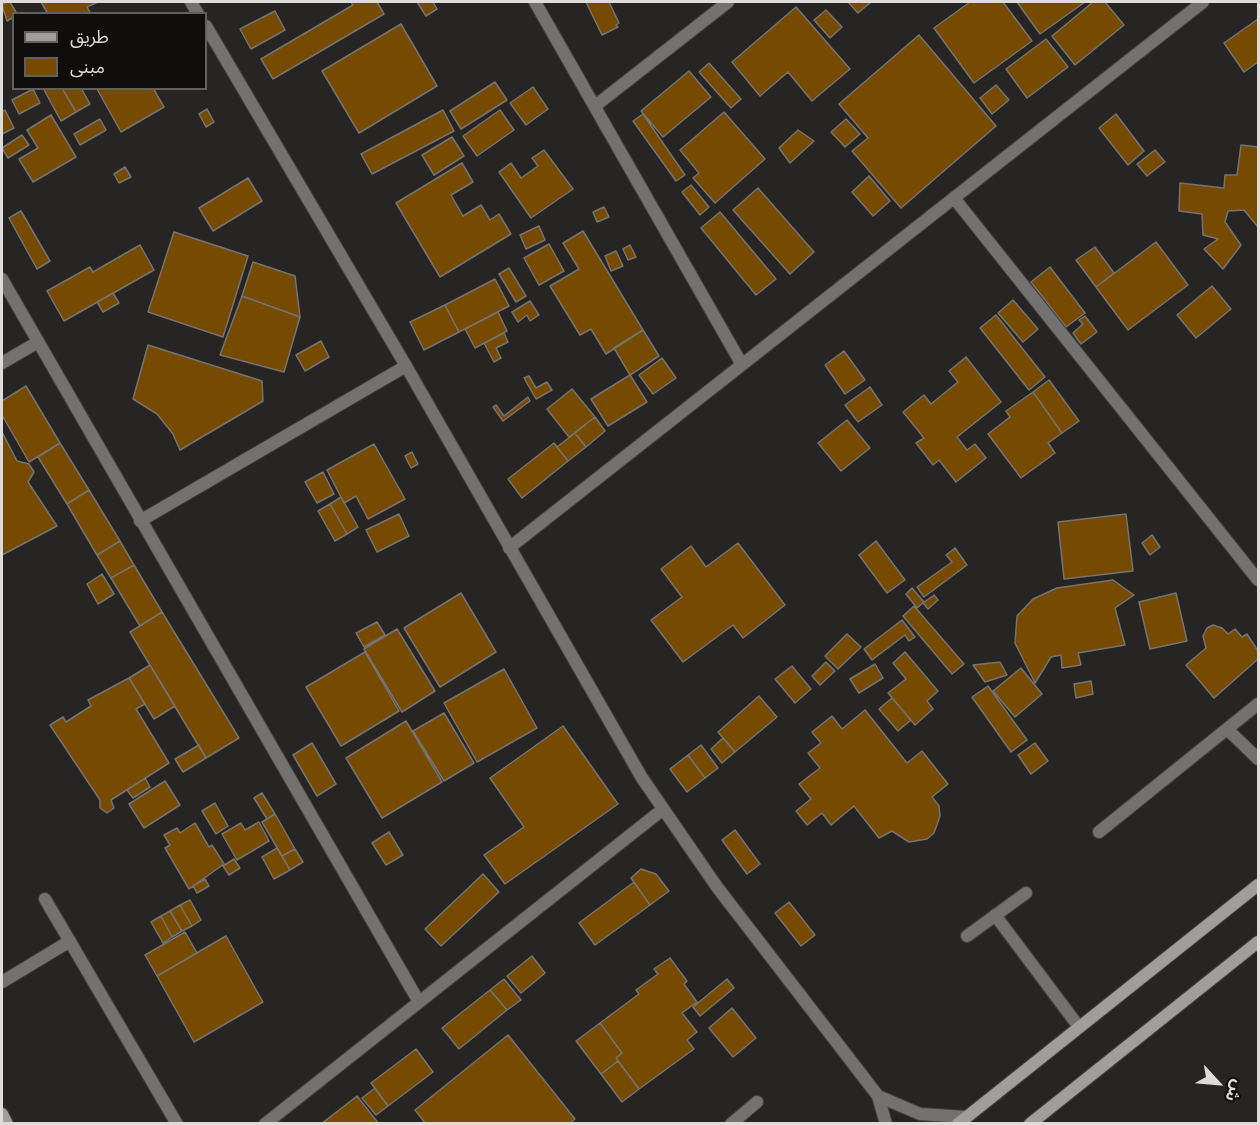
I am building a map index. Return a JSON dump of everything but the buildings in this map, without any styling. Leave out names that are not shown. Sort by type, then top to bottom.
[{"type":"main road","points":[[962,1120],[1258,885]]},
{"type":"main road","points":[[1030,1124],[1258,942]]},
{"type":"main road","points":[[2,1114],[7,1124]]},
{"type":"street","points":[[535,2],[741,363]]},
{"type":"street","points":[[595,106],[728,2]]},
{"type":"street","points":[[509,548],[741,363],[1203,2]]},
{"type":"street","points":[[207,28],[406,366],[662,810],[717,887],[878,1096],[886,1124]]},
{"type":"street","points":[[954,198],[1258,580]]},
{"type":"street","points":[[2,279],[420,1002]]},
{"type":"street","points":[[2,363],[38,342]]},
{"type":"street","points":[[140,521],[406,366]]},
{"type":"street","points":[[1099,832],[1258,704]]},
{"type":"street","points":[[1227,729],[1258,759]]},
{"type":"street","points":[[265,1124],[662,810]]},
{"type":"street","points":[[967,936],[1026,893]]},
{"type":"street","points":[[45,899],[177,1124]]},
{"type":"street","points":[[995,915],[1079,1028]]},
{"type":"street","points":[[2,982],[70,942]]},
{"type":"street","points":[[878,1096],[920,1114],[962,1120]]},
{"type":"street","points":[[731,1124],[757,1102]]}]
